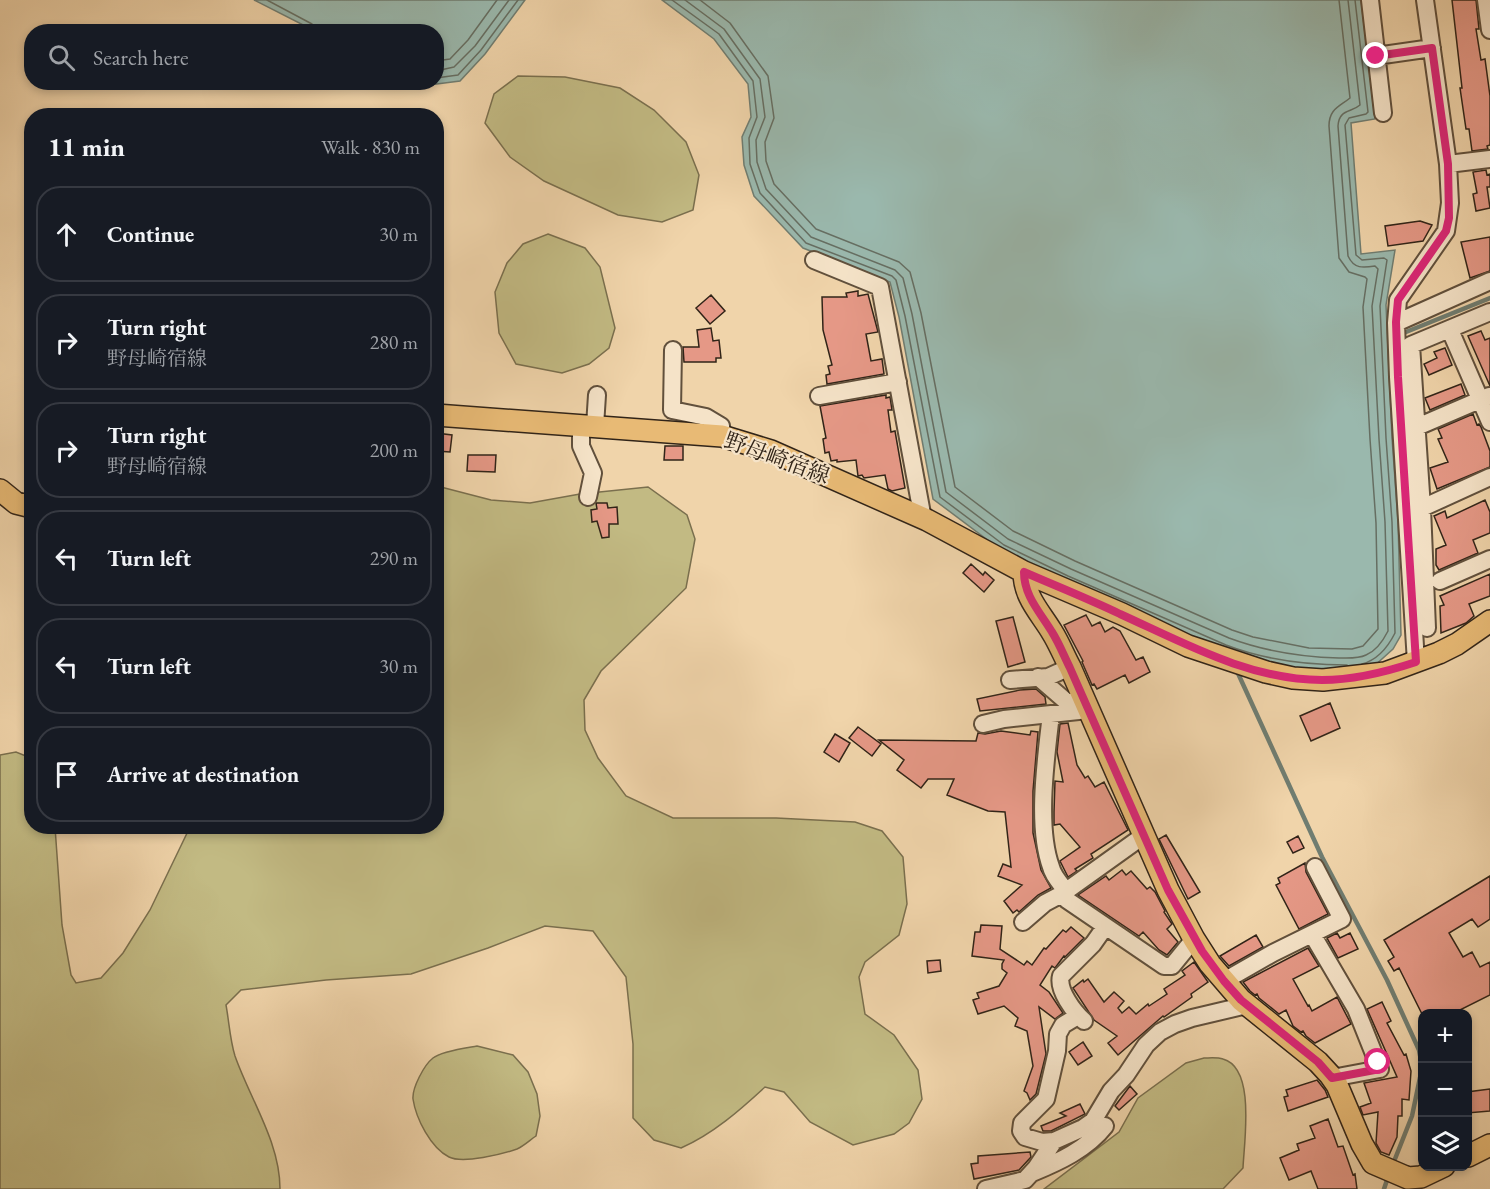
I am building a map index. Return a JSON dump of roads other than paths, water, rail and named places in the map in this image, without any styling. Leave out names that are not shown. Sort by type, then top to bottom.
[{"type":"main road","name":"野母崎宿線","points":[[444,416],[722,436],[771,451],[923,519],[1024,572],[1122,614],[1188,646],[1250,667],[1293,678],[1323,680],[1385,673],[1457,644],[1490,621]]},
{"type":"main road","points":[[0,490],[16,503],[24,505]]},
{"type":"main road","points":[[1024,572],[1029,597],[1053,633],[1070,668],[1143,836],[1194,939],[1224,981],[1247,1005],[1318,1062],[1332,1078],[1369,1158],[1377,1167],[1412,1181],[1435,1171]]},
{"type":"main road","points":[[1472,1154],[1490,1145]]},
{"type":"street","points":[[1370,0],[1383,113]]},
{"type":"street","points":[[1416,662],[1396,322],[1398,300],[1446,231],[1449,211],[1448,164],[1425,0]]},
{"type":"street","points":[[1486,0],[1490,30]]},
{"type":"street","points":[[1376,56],[1432,48]]},
{"type":"street","points":[[1448,164],[1490,159]]},
{"type":"street","points":[[814,260],[880,288],[923,519]]},
{"type":"street","points":[[1396,322],[1490,281]]},
{"type":"street","points":[[1427,628],[1411,345],[1490,312]]},
{"type":"street","points":[[1450,330],[1485,398],[1490,422]]},
{"type":"street","points":[[673,350],[672,410],[706,417],[721,426],[722,436]]},
{"type":"street","points":[[819,396],[898,382]]},
{"type":"street","points":[[588,497],[593,473],[581,446],[597,395]]},
{"type":"street","points":[[1417,427],[1485,398]]},
{"type":"street","points":[[1422,508],[1490,477]]},
{"type":"street","points":[[1440,580],[1490,559]]},
{"type":"street","points":[[1010,680],[1048,677],[1070,668]]},
{"type":"street","points":[[1038,677],[1068,703],[1086,705]]},
{"type":"street","points":[[983,724],[1004,719],[1051,714],[1086,705]]},
{"type":"street","points":[[1051,714],[1043,784],[1045,839],[1051,869],[1067,900],[1164,966],[1172,966],[1194,939]]},
{"type":"street","points":[[1023,922],[1045,903],[1143,836]]},
{"type":"street","points":[[1224,981],[1272,953],[1342,919],[1315,867]]},
{"type":"street","points":[[1105,927],[1085,952],[1061,976],[1062,990],[1081,1018],[1063,1025],[1058,1034],[1057,1051],[1046,1099],[1020,1126],[1025,1137],[1042,1142],[1054,1140],[1083,1128],[1093,1121],[1111,1091],[1126,1075],[1146,1045],[1160,1032],[1192,1018],[1247,1005]]},
{"type":"street","points":[[1312,934],[1356,1009],[1380,1069],[1332,1078]]},
{"type":"street","points":[[1032,1173],[1062,1160],[1096,1137],[1105,1126]]},
{"type":"street","points":[[986,1189],[1025,1180],[1054,1140]]},
{"type":"water","points":[[254,0],[525,0],[485,54],[460,81],[444,83],[444,24],[301,24]]},
{"type":"water","points":[[662,0],[1361,0],[1375,119],[1351,123],[1361,254],[1395,250],[1386,305],[1398,521],[1401,635],[1393,649],[1373,667],[1308,671],[1274,665],[1224,651],[1001,550],[933,499],[899,317],[890,282],[803,248],[754,196],[744,165],[742,137],[751,117],[748,84],[714,39]]},
{"type":"waterway","points":[[1401,334],[1490,298]]},
{"type":"waterway","points":[[1236,669],[1322,857],[1387,980],[1419,1050],[1421,1063]]},
{"type":"waterway","points":[[1393,1164],[1412,1116],[1418,1087]]},
{"type":"waterway","points":[[1384,1189],[1389,1174]]}]
